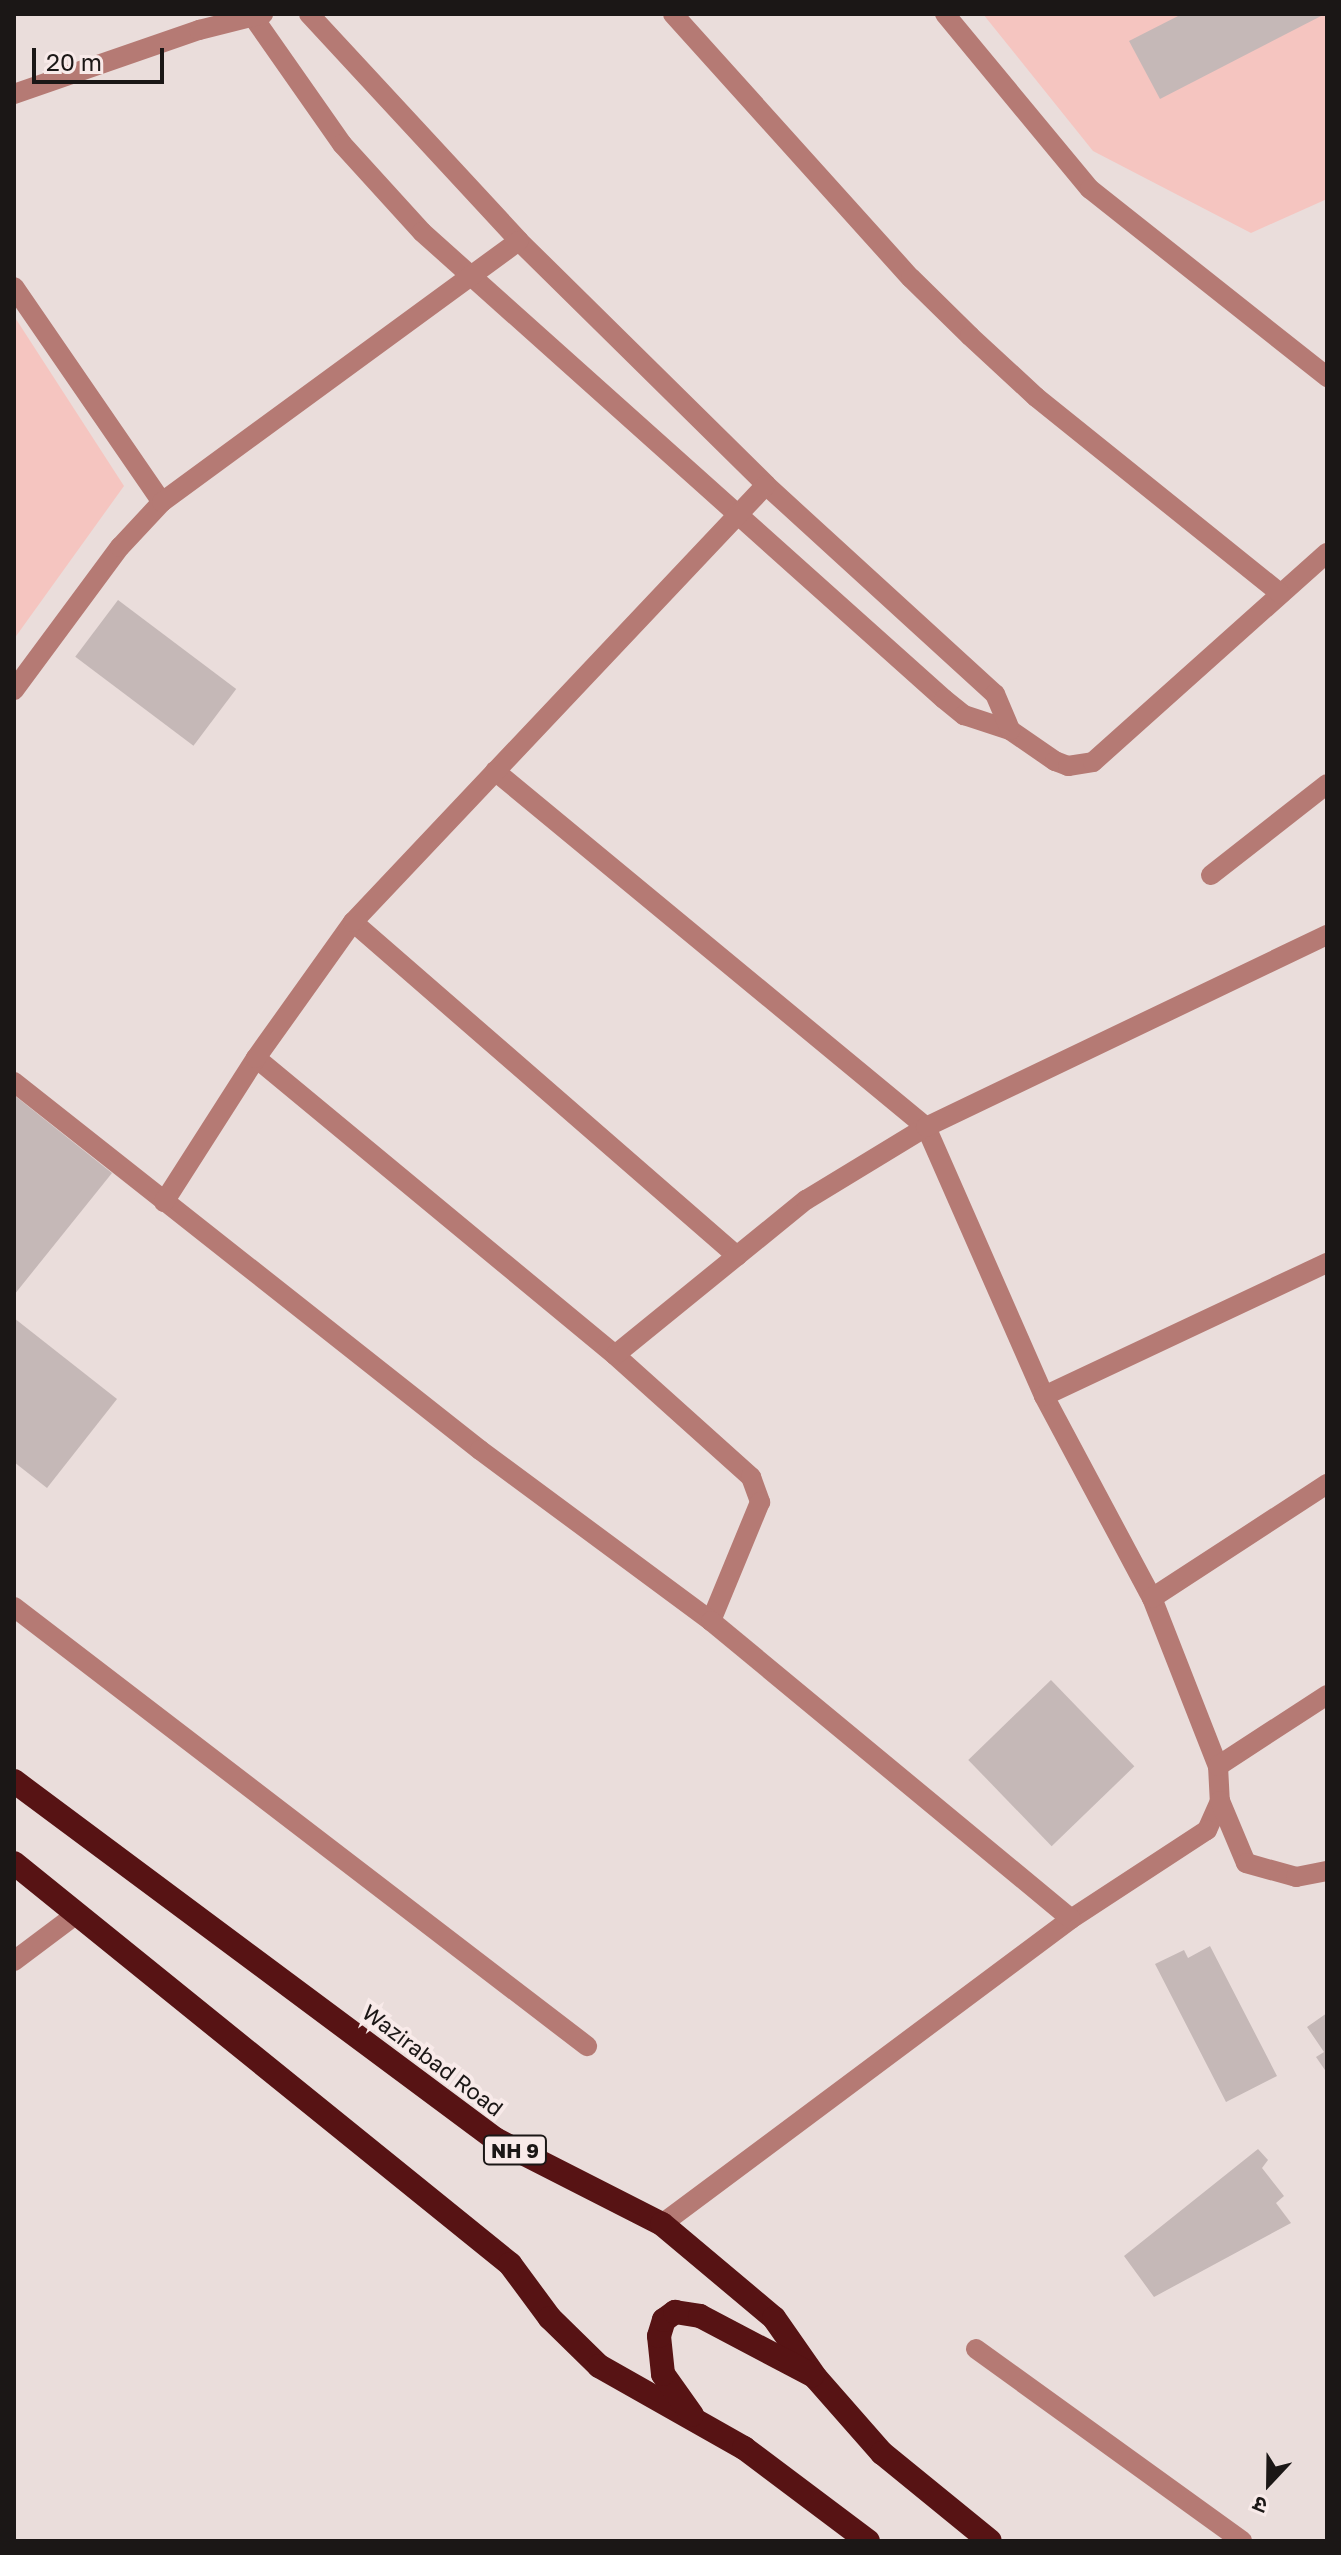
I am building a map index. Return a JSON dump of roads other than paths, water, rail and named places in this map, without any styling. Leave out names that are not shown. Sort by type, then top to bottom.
[{"type":"highway","name":"Wazirabad Road","points":[[14,1781],[495,2139],[662,2224],[774,2318],[816,2378],[882,2453],[990,2541]]},
{"type":"highway","points":[[14,1863],[510,2264],[550,2318],[599,2366],[744,2448],[868,2541]]},
{"type":"highway","points":[[699,2424],[663,2374],[659,2336],[664,2320],[675,2312],[700,2316],[816,2378]]},
{"type":"street","points":[[309,14],[519,241],[766,485],[995,694],[1010,730]]},
{"type":"street","points":[[673,14],[911,278],[970,336],[1036,397],[1281,594]]},
{"type":"street","points":[[945,14],[1090,189],[1327,377]]},
{"type":"street","points":[[14,94],[199,30],[256,15],[342,144],[422,232],[964,715],[1010,730],[1055,761],[1068,766],[1093,762],[1327,553]]},
{"type":"street","points":[[14,690],[120,547],[162,502],[519,241]]},
{"type":"street","points":[[14,287],[162,502]]},
{"type":"street","points":[[164,1202],[256,1058],[353,922],[766,485]]},
{"type":"street","points":[[495,771],[926,1127],[1044,1396],[1152,1598],[1218,1766],[1220,1801],[1246,1863],[1296,1877],[1327,1871]]},
{"type":"street","points":[[1211,875],[1327,784]]},
{"type":"street","points":[[353,922],[737,1256]]},
{"type":"street","points":[[615,1355],[806,1200],[926,1127],[1327,935]]},
{"type":"street","points":[[256,1058],[615,1355],[751,1477],[760,1502],[711,1621]]},
{"type":"street","points":[[14,1082],[480,1450],[711,1621],[1071,1919]]},
{"type":"street","points":[[1044,1396],[1327,1263]]},
{"type":"street","points":[[1152,1598],[1327,1484]]},
{"type":"street","points":[[14,1607],[587,2046]]},
{"type":"street","points":[[1218,1766],[1327,1695]]},
{"type":"street","points":[[662,2224],[1071,1919],[1207,1830],[1220,1801]]},
{"type":"street","points":[[14,1961],[78,1913]]},
{"type":"street","points":[[976,2349],[1242,2541]]}]
